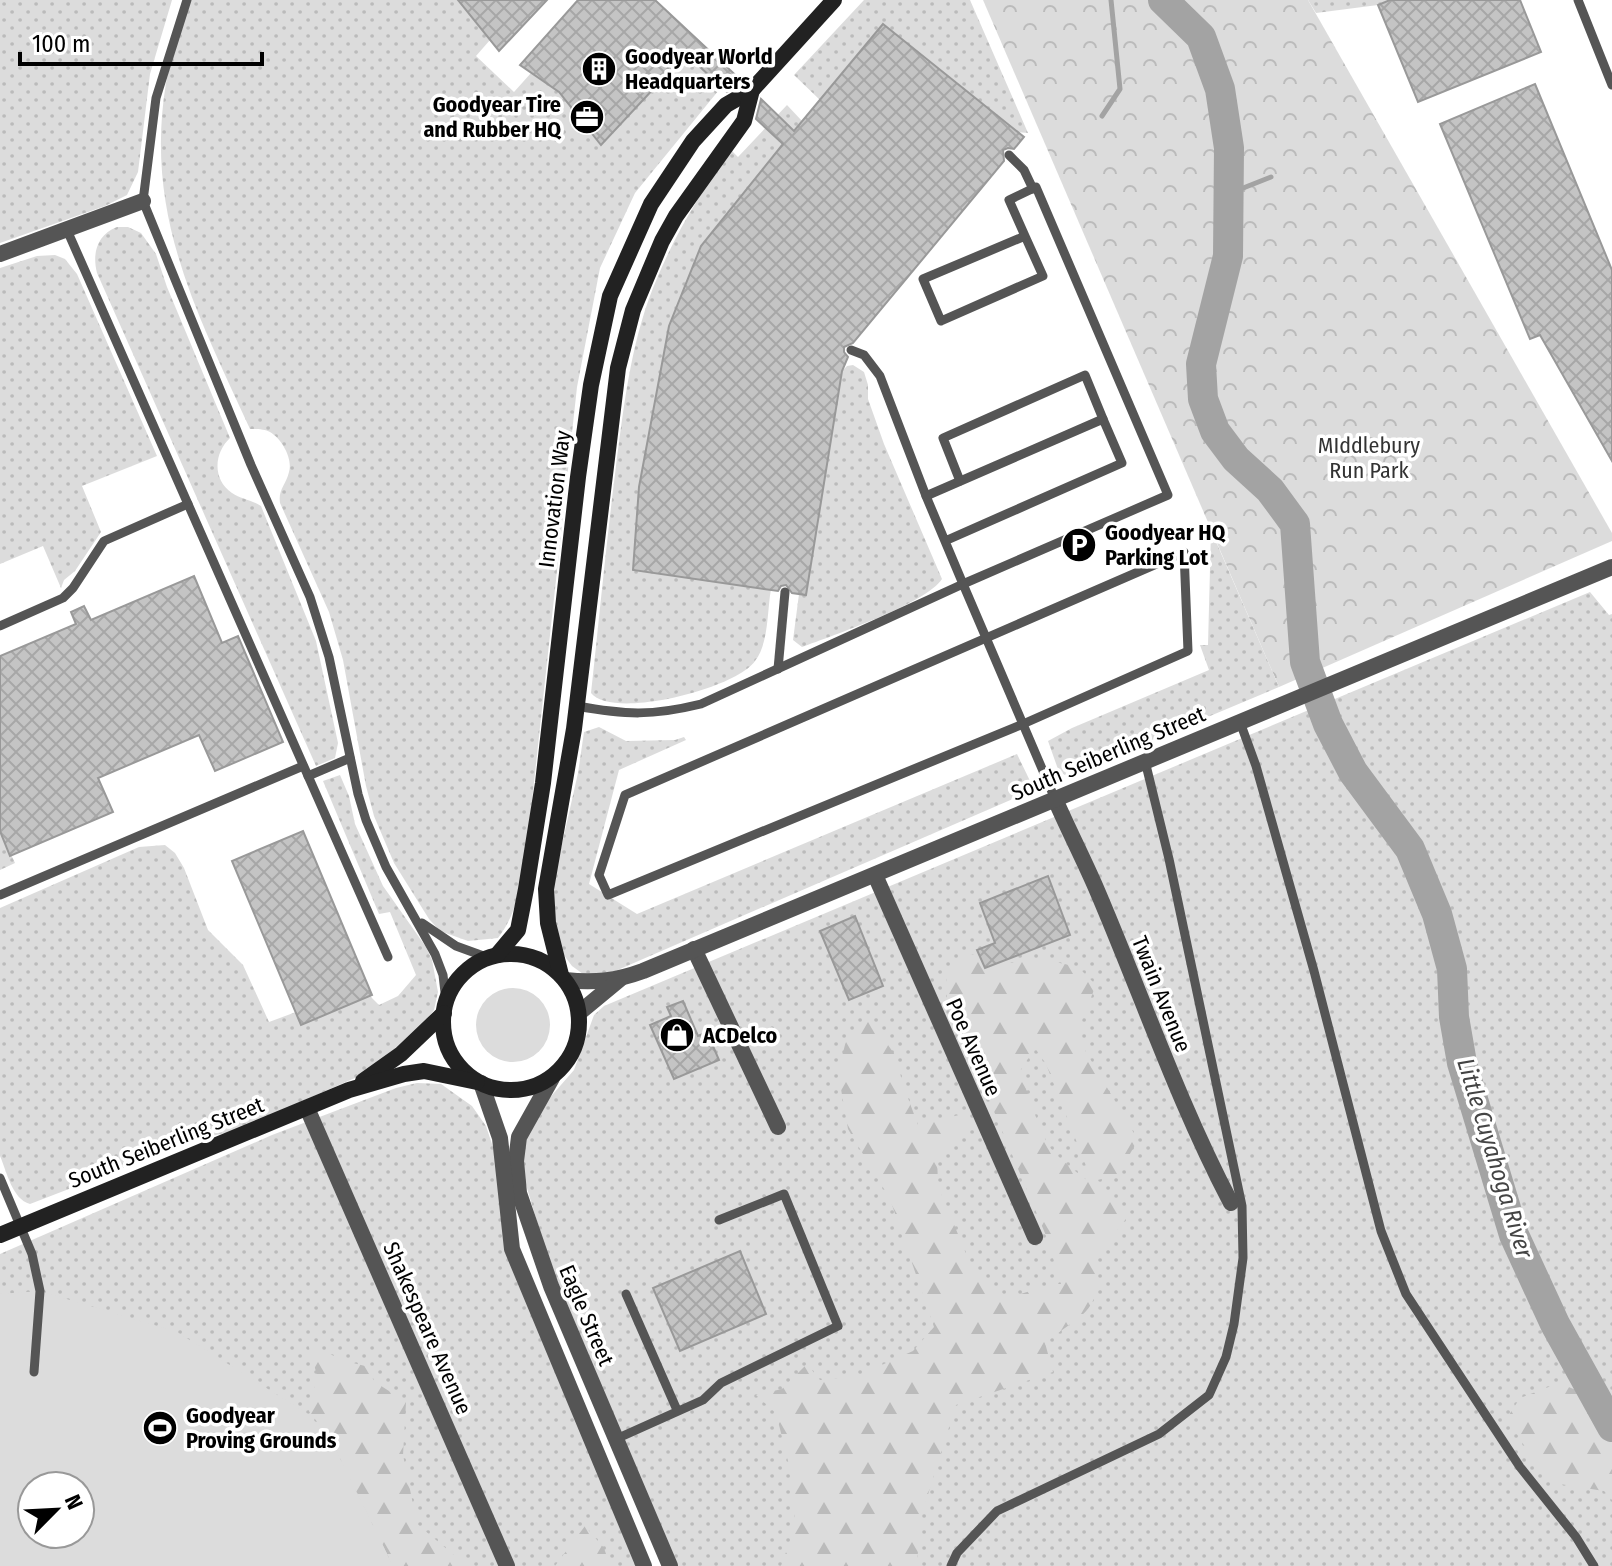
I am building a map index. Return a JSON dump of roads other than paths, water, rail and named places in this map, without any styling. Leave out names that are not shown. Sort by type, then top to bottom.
[{"type":"main road","name":"Innovation Way","points":[[493,957],[518,930],[524,905],[543,783],[591,385],[610,296],[635,235],[669,174],[693,141],[726,105],[752,90],[834,0]]},
{"type":"main road","name":"Innovation Way","points":[[563,978],[548,923],[546,889],[577,706],[618,368],[633,310],[648,272],[676,216],[744,121],[752,90]]},
{"type":"main road","points":[[493,957],[531,957],[563,978],[573,993],[579,1013],[579,1032],[565,1065],[552,1078],[534,1087],[515,1091],[495,1089],[461,1069],[450,1052],[444,1033],[445,1007],[457,980],[465,971],[493,957]]},
{"type":"main road","name":"South Seiberling Street","points":[[349,1090],[401,1054],[445,1007]]},
{"type":"main road","name":"South Seiberling Street","points":[[0,1235],[349,1090],[424,1071],[479,1082]]},
{"type":"street","points":[[0,254],[143,201]]},
{"type":"street","name":"South Seiberling Street","points":[[563,978],[593,983],[620,979],[1612,567]]},
{"type":"street","name":"Twain Avenue","points":[[1055,799],[1095,886],[1186,1112],[1231,1203]]},
{"type":"street","name":"Poe Avenue","points":[[875,875],[1035,1237]]},
{"type":"street","points":[[694,949],[778,1127]]},
{"type":"street","name":"South Seiberling Street","points":[[579,1013],[620,979]]},
{"type":"street","name":"Eagle Street","points":[[552,1078],[519,1137],[517,1185],[538,1255],[670,1566]]},
{"type":"street","name":"Eagle Street","points":[[479,1082],[500,1138],[512,1249],[644,1566]]},
{"type":"street","name":"Shakespeare Avenue","points":[[307,1108],[507,1566]]},
{"type":"lane","points":[[187,0],[156,98],[143,201],[251,465],[317,616],[371,834],[441,967],[445,1007]]},
{"type":"lane","points":[[1578,0],[1612,85]]},
{"type":"lane","points":[[1009,155],[1024,170],[1033,189]]},
{"type":"lane","points":[[577,706],[617,713],[663,713],[701,704],[963,584],[1168,495],[1036,187],[1009,200],[1043,276],[941,321],[923,279],[1025,236]]},
{"type":"lane","points":[[67,230],[388,957]]},
{"type":"lane","points":[[851,350],[864,355],[880,376],[926,496],[1055,799]]},
{"type":"lane","points":[[945,541],[1122,463],[1085,375],[943,438],[960,481]]},
{"type":"lane","points":[[926,496],[1103,419]]},
{"type":"lane","points":[[0,626],[63,598],[104,541],[188,504]]},
{"type":"lane","points":[[1184,552],[1188,651],[1023,724],[608,895],[599,875],[625,795],[986,637],[1184,552]]},
{"type":"lane","points":[[778,669],[785,592]]},
{"type":"lane","points":[[1240,722],[1256,766],[1314,971],[1381,1231],[1406,1294],[1520,1467],[1576,1537],[1594,1566]]},
{"type":"lane","points":[[308,776],[350,758]]},
{"type":"lane","points":[[951,1566],[957,1553],[997,1511],[1159,1434],[1209,1395],[1226,1357],[1234,1324],[1243,1258],[1242,1206],[1176,890],[1145,761]]},
{"type":"lane","points":[[0,895],[303,766]]},
{"type":"lane","points":[[418,920],[446,940],[493,957]]},
{"type":"lane","points":[[0,1178],[32,1254],[41,1300],[34,1372]]},
{"type":"lane","points":[[616,1439],[703,1400],[721,1383],[838,1326],[784,1194],[719,1220]]},
{"type":"lane","points":[[626,1294],[677,1410]]},
{"type":"waterway","points":[[1102,116],[1120,89],[1111,0]]},
{"type":"waterway","name":"Little Cuyahoga River","points":[[1163,0],[1201,37],[1220,89],[1229,148],[1228,256],[1201,364],[1203,399],[1215,431],[1236,459],[1270,490],[1295,524],[1305,662],[1328,724],[1353,772],[1410,849],[1437,914],[1452,969],[1454,1017],[1462,1063],[1514,1235],[1555,1324],[1612,1427]]},
{"type":"waterway","points":[[1228,194],[1271,177]]},
{"type":"place","name":"Goodyear World Headquarters","points":[[599,69]]},
{"type":"place","name":"Goodyear Tire and Rubber HQ","points":[[587,117]]},
{"type":"place","name":"Goodyear HQ Parking Lot","points":[[1079,545]]},
{"type":"place","name":"ACDelco","points":[[677,1035]]},
{"type":"place","name":"Goodyear Proving Grounds","points":[[160,1428]]},
{"type":"park label","name":"MIddlebury Run Park","points":[[1369,458]]}]
